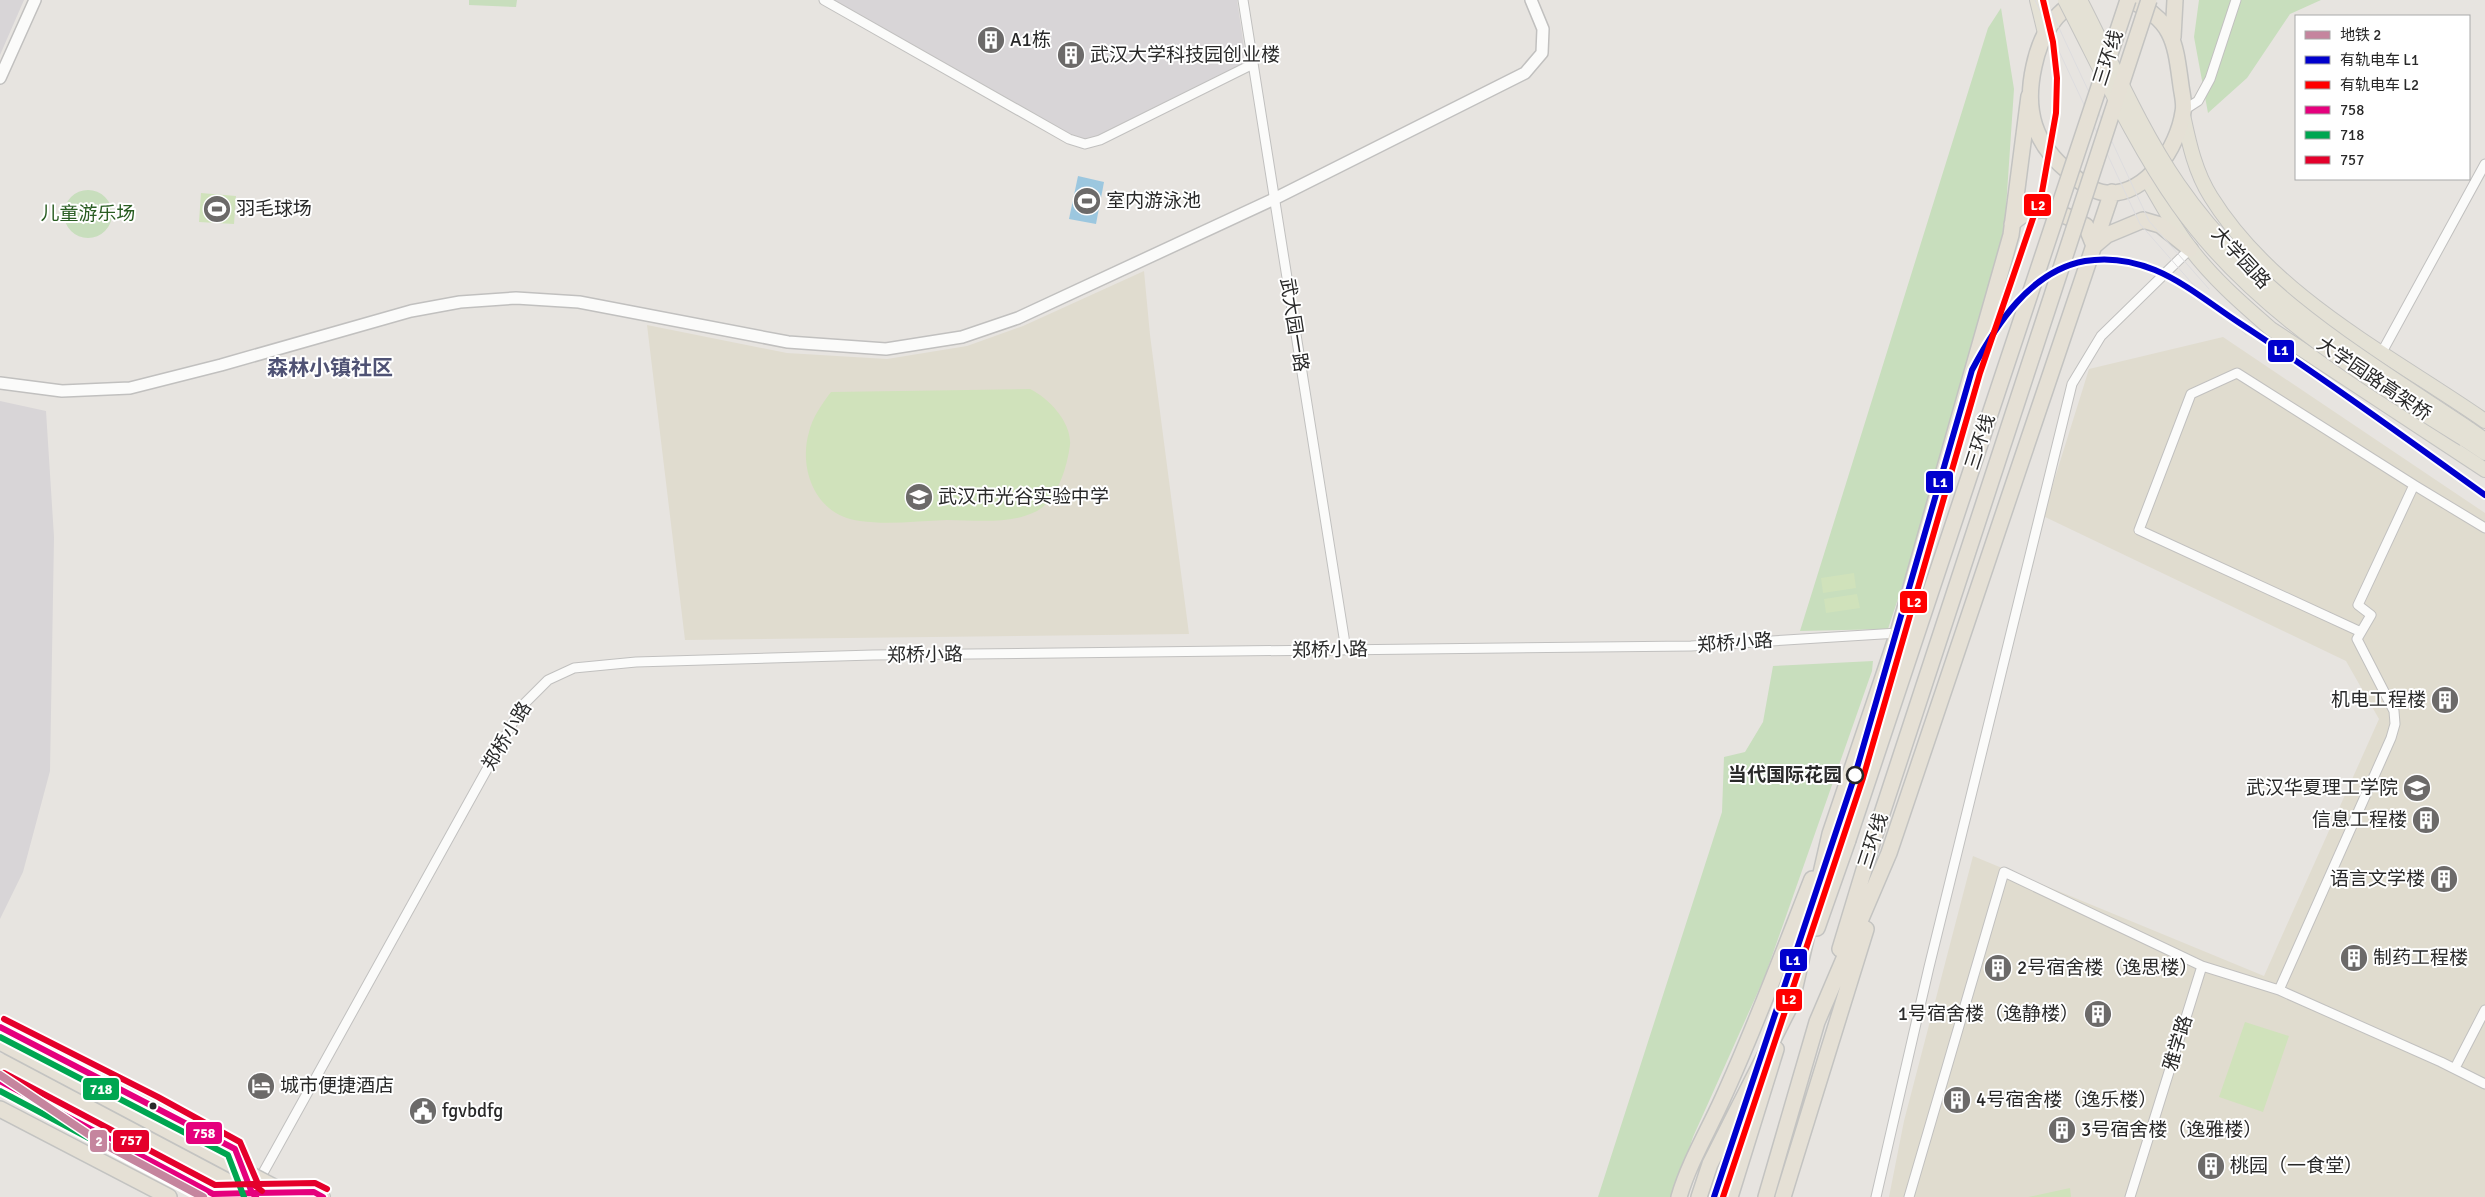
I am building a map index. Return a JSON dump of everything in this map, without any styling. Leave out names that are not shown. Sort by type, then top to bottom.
[{"type":"highway","points":[[1679,1197],[1686,1172],[1722,1101],[1830,834],[1898,633],[2011,235],[2029,96],[2037,50],[2045,33],[2060,13],[2080,0]]},
{"type":"highway","points":[[2029,96],[2037,132],[2045,149],[2054,160],[2096,191],[2112,192],[2130,188],[2147,179],[2169,152],[2183,112],[2178,59],[2164,23],[2129,0]]},
{"type":"highway","name":"三环线","points":[[1730,1197],[1791,1004],[1848,840],[2129,0]]},
{"type":"highway","name":"三环线","points":[[1757,1197],[1817,1022],[1870,850],[2149,0]]},
{"type":"highway","points":[[2172,41],[2175,0]]},
{"type":"highway","points":[[1782,1197],[1891,847],[2112,192]]},
{"type":"highway","points":[[2012,224],[2022,213],[2040,209],[2051,211],[2086,226],[2094,246]]},
{"type":"highway","points":[[2094,246],[2107,235],[2143,220],[2160,225],[2190,249]]},
{"type":"highway","points":[[1700,1194],[1710,1164],[1791,1004],[1830,834]]},
{"type":"highway","points":[[1766,1197],[1817,1022],[1891,847]]},
{"type":"highway","points":[[0,1042],[293,1197]]},
{"type":"highway","points":[[0,1061],[254,1196]]},
{"type":"highway","points":[[1700,1194],[1706,1153],[1722,1101]]},
{"type":"highway","points":[[0,1109],[169,1197]]},
{"type":"main road","points":[[2037,0],[2045,33]]},
{"type":"main road","name":"大学园路高架桥","points":[[2065,0],[2145,156],[2179,207],[2208,242],[2268,305],[2377,384],[2466,434]]},
{"type":"main road","name":"大学园路","points":[[2080,0],[2133,106],[2178,184],[2202,216],[2243,262],[2296,311],[2466,434],[2485,440]]},
{"type":"main road","points":[[2183,112],[2191,153],[2210,196],[2238,235],[2274,271],[2307,298],[2382,352],[2485,421]]},
{"type":"main road","name":"大学园路","points":[[2147,179],[2190,249],[2209,272],[2271,329],[2485,470]]},
{"type":"main road","points":[[2466,434],[2485,453]]},
{"type":"main road","points":[[0,1027],[154,1105],[235,1149],[254,1196]]},
{"type":"main road","points":[[0,1081],[213,1194],[254,1196],[314,1192],[323,1197]]},
{"type":"street","points":[[0,78],[35,0]]},
{"type":"street","points":[[824,0],[1069,139],[1084,144],[1100,140],[1253,64]]},
{"type":"street","name":"武大园一路","points":[[1243,0],[1346,650]]},
{"type":"street","points":[[0,383],[62,391],[130,388],[221,365],[411,311],[460,302],[516,298],[579,302],[788,342],[886,349],[962,337],[1018,318],[1274,199],[1525,73],[1542,53],[1543,29],[1531,0]]},
{"type":"street","points":[[2183,112],[2198,100],[2210,79],[2236,0]]},
{"type":"street","points":[[2382,352],[2485,164]]},
{"type":"street","points":[[1876,1197],[1929,967],[2072,384],[2101,336],[2190,249]]},
{"type":"street","points":[[2361,632],[2139,530],[2191,394],[2237,373],[2485,528]]},
{"type":"street","points":[[2279,990],[2391,738],[2395,724],[2394,711],[2357,639],[2371,614],[2358,605],[2414,485]]},
{"type":"street","name":"郑桥小路","points":[[254,1196],[522,706],[548,680],[574,668],[636,662],[873,655],[1691,646],[1898,633]]},
{"type":"street","points":[[1909,1197],[2004,872],[2202,966],[2279,990],[2455,1068],[2485,1084]]},
{"type":"street","name":"雅学路","points":[[2130,1197],[2202,966]]},
{"type":"street","points":[[2455,1068],[2485,1010]]},
{"type":"shaded area","points":[[0,0],[24,0],[0,55]]},
{"type":"shaded area","points":[[825,0],[1237,0],[1245,53],[1240,68],[1096,137],[1081,140],[1071,137]]},
{"type":"shaded area","name":"武汉市光谷实验中学","points":[[1144,271],[1150,335],[1189,634],[685,640],[647,325],[787,353],[887,359],[967,346],[1023,326]]},
{"type":"shaded area","name":"武汉华夏理工学院","points":[[2223,337],[2485,513],[2485,1197],[1889,1197],[1904,1121],[1973,856],[2264,976],[2379,719],[2346,661],[2043,516],[2089,369]]},
{"type":"shaded area","points":[[0,401],[46,411],[54,537],[50,771],[23,872],[0,919]]},
{"type":"green space","points":[[469,0],[517,0],[516,7],[469,5]]},
{"type":"green space","points":[[2199,0],[2321,0],[2290,14],[2247,78],[2208,113],[2194,37]]},
{"type":"green space","points":[[2001,8],[2014,89],[2006,208],[2019,233],[1888,629],[1800,631],[1988,28]]},
{"type":"green space","name":"儿童游乐场","points":[[88,190],[97,192],[105,197],[110,205],[112,214],[110,223],[105,231],[97,236],[88,238],[79,236],[71,231],[66,223],[64,214],[66,205],[71,197],[79,192]]},
{"type":"green space","name":"羽毛球场","points":[[201,193],[236,196],[234,224],[199,222]]},
{"type":"green space","points":[[1030,389],[1045,398],[1058,412],[1070,437],[1069,454],[1056,491],[1051,499],[1037,511],[1004,520],[947,520],[892,523],[860,521],[845,517],[832,510],[822,501],[814,489],[806,461],[806,447],[812,422],[831,392]]},
{"type":"green space","points":[[1854,573],[1856,588],[1823,593],[1821,578]]},
{"type":"green space","points":[[1857,594],[1860,608],[1826,613],[1824,599]]},
{"type":"green space","points":[[1873,661],[1872,671],[1765,976],[1693,1137],[1673,1197],[1598,1197],[1722,812],[1724,757],[1745,752],[1763,722],[1773,666]]},
{"type":"green space","points":[[2245,1022],[2289,1036],[2263,1112],[2219,1097]]},
{"type":"green space","points":[[2070,1188],[2071,1197],[2028,1197]]},
{"type":"water","name":"室内游泳池","points":[[1078,176],[1104,182],[1096,224],[1069,219]]},
{"type":"tram line","points":[[2035,0],[2140,224],[2190,281],[2246,335]]},
{"type":"tram line","name":"L2","points":[[1723,1197],[1863,778],[1980,373],[2042,192],[2056,113],[2057,78],[2053,42],[2043,0]]},
{"type":"tram line","points":[[2046,0],[2149,221],[2209,289]]},
{"type":"tram line","name":"L1","points":[[1714,1197],[1855,775],[1972,370],[2004,318],[2031,288],[2065,267],[2085,261],[2103,259],[2138,264],[2166,275],[2303,365],[2485,495]]},
{"type":"metro line","name":"2","points":[[0,1075],[100,1142],[203,1197]]},
{"type":"transit line","name":"757","points":[[4,1019],[158,1097],[240,1142],[258,1184],[315,1183],[327,1189]]},
{"type":"transit line","name":"758","points":[[0,1027],[235,1149],[252,1193],[314,1192],[323,1197]]},
{"type":"transit line","name":"718","points":[[0,1037],[228,1155],[244,1197]]},
{"type":"transit line","name":"757","points":[[4,1073],[215,1185],[253,1184],[262,1191]]},
{"type":"transit line","name":"758","points":[[0,1081],[213,1194],[252,1193],[256,1197]]},
{"type":"transit line","name":"718","points":[[0,1091],[200,1197]]},
{"type":"place","name":"A1栋","points":[[991,40]]},
{"type":"place","name":"武汉大学科技园创业楼","points":[[1071,55]]},
{"type":"place","name":"室内游泳池","points":[[1087,201]]},
{"type":"place","name":"羽毛球场","points":[[217,209]]},
{"type":"place","name":"武汉市光谷实验中学","points":[[919,497]]},
{"type":"place","name":"机电工程楼","points":[[2445,700]]},
{"type":"place","name":"当代国际花园","points":[[1855,775]]},
{"type":"place","name":"武汉华夏理工学院","points":[[2417,788]]},
{"type":"place","name":"信息工程楼","points":[[2426,820]]},
{"type":"place","name":"语言文学楼","points":[[2444,879]]},
{"type":"place","name":"制药工程楼","points":[[2354,958]]},
{"type":"place","name":"2号宿舍楼（逸思楼）","points":[[1998,968]]},
{"type":"place","name":"1号宿舍楼（逸静楼）","points":[[2098,1014]]},
{"type":"place","name":"城市便捷酒店","points":[[261,1086]]},
{"type":"place","name":"4号宿舍楼（逸乐楼）","points":[[1957,1100]]},
{"type":"place","name":"fgvbdfg","points":[[423,1111]]},
{"type":"place","name":"3号宿舍楼（逸雅楼）","points":[[2062,1130]]},
{"type":"place","name":"桃园（一食堂）","points":[[2211,1166]]},
{"type":"district","name":"森林小镇社区","points":[[330,368]]}]
